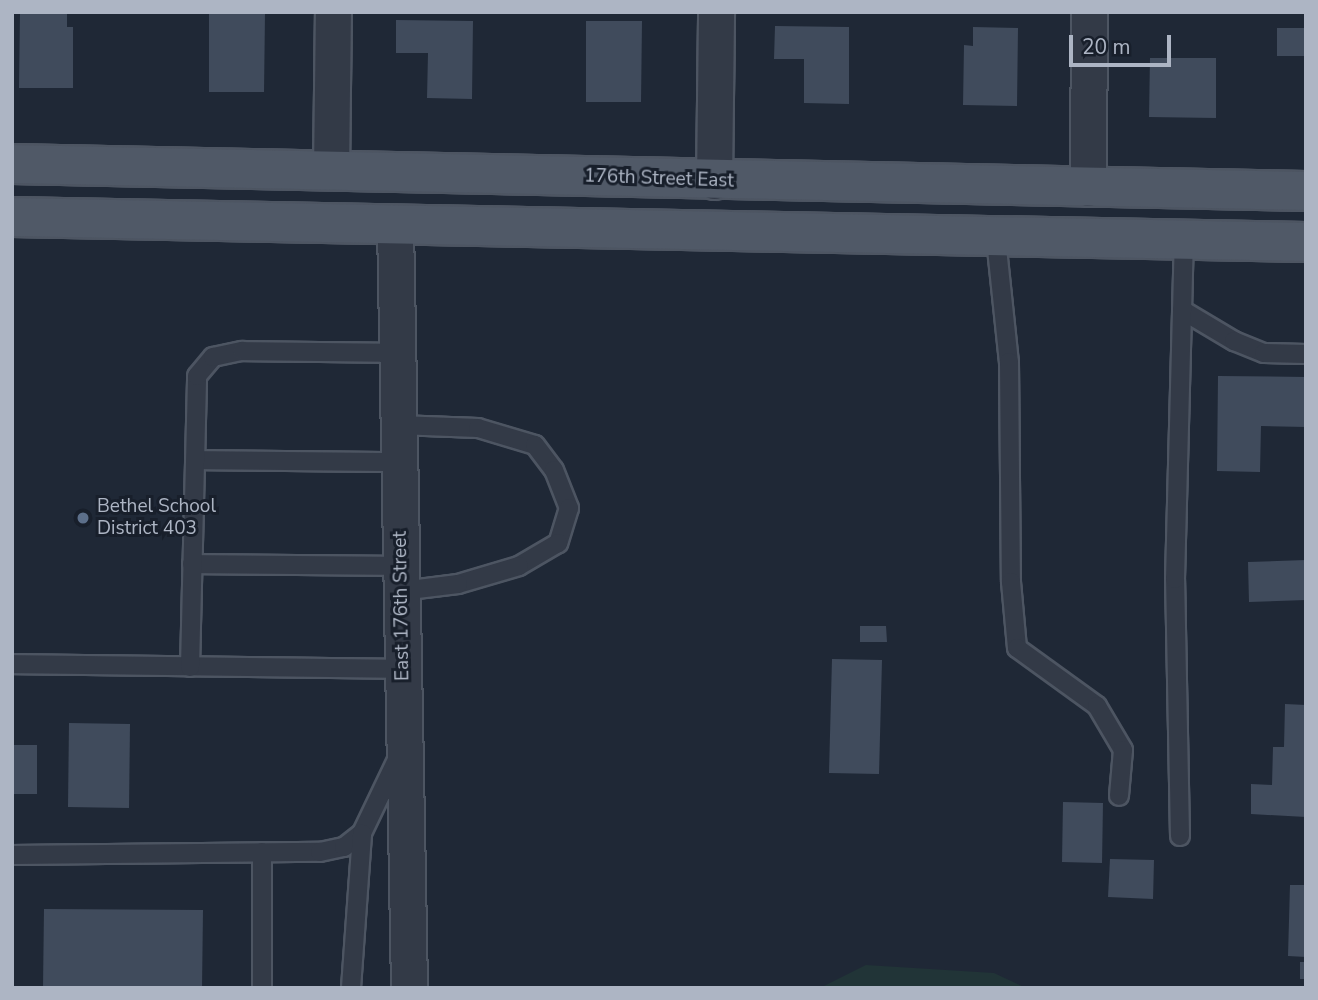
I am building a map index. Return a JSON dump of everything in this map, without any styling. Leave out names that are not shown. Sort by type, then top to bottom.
[{"type":"main road","name":"176th Street East","points":[[12,164],[714,181],[1306,191]]},
{"type":"main road","points":[[395,224],[415,200],[682,206],[714,181]]},
{"type":"main road","points":[[12,217],[996,239],[1306,242]]},
{"type":"street","points":[[331,171],[333,12]]},
{"type":"street","points":[[714,181],[716,12]]},
{"type":"street","points":[[1088,188],[1089,12]]},
{"type":"street","name":"East 176th Street","points":[[395,224],[409,988]]},
{"type":"lane","points":[[996,239],[1009,362],[1017,648],[1097,706],[1123,750],[1119,796]]},
{"type":"lane","points":[[1180,836],[1175,579],[1184,242]]},
{"type":"lane","points":[[1182,310],[1234,341],[1264,353],[1306,354]]},
{"type":"lane","points":[[190,667],[197,376],[213,357],[242,351],[397,353]]},
{"type":"lane","points":[[192,564],[457,584],[519,566],[558,543],[569,508],[555,470],[535,446],[478,428],[398,425]]},
{"type":"lane","points":[[196,460],[399,462]]},
{"type":"lane","points":[[12,664],[403,669]]},
{"type":"lane","points":[[351,988],[362,833],[388,784],[404,724]]},
{"type":"lane","points":[[12,855],[320,852],[344,847],[362,833]]},
{"type":"lane","points":[[262,852],[262,988]]},
{"type":"green space","points":[[866,965],[994,973],[1026,988],[820,988]]},
{"type":"building","points":[[20,12],[67,12],[67,27],[73,27],[73,88],[19,88]]},
{"type":"building","points":[[209,13],[265,13],[264,92],[209,92]]},
{"type":"building","points":[[396,20],[473,21],[472,99],[427,98],[428,53],[396,53]]},
{"type":"building","points":[[586,21],[642,21],[641,102],[586,102]]},
{"type":"building","points":[[775,26],[849,27],[849,104],[804,103],[804,59],[774,59]]},
{"type":"building","points":[[973,27],[1018,28],[1017,106],[963,105],[964,45],[973,46]]},
{"type":"building","points":[[1277,28],[1306,28],[1306,56],[1277,56]]},
{"type":"building","points":[[1150,58],[1216,58],[1216,118],[1149,117]]},
{"type":"building","points":[[1218,376],[1306,377],[1306,427],[1261,426],[1260,472],[1217,471]]},
{"type":"building","points":[[1306,560],[1306,600],[1249,602],[1248,562]]},
{"type":"building","points":[[860,626],[886,626],[887,642],[860,642]]},
{"type":"building","points":[[832,659],[882,660],[879,774],[829,773]]},
{"type":"building","points":[[1285,704],[1306,705],[1306,817],[1251,814],[1251,784],[1272,785],[1273,747],[1284,747]]},
{"type":"building","points":[[69,723],[130,724],[129,808],[68,807]]},
{"type":"building","points":[[12,745],[37,745],[37,794],[12,794]]},
{"type":"building","points":[[1063,802],[1103,803],[1102,863],[1062,862]]},
{"type":"building","points":[[1110,859],[1154,860],[1153,899],[1108,897]]},
{"type":"building","points":[[1290,885],[1306,885],[1306,957],[1288,956]]},
{"type":"building","points":[[44,909],[203,910],[202,988],[43,988]]},
{"type":"building","points":[[1300,962],[1306,962],[1306,979],[1300,979]]},
{"type":"place","name":"Bethel School District 403","points":[[83,518]]}]
